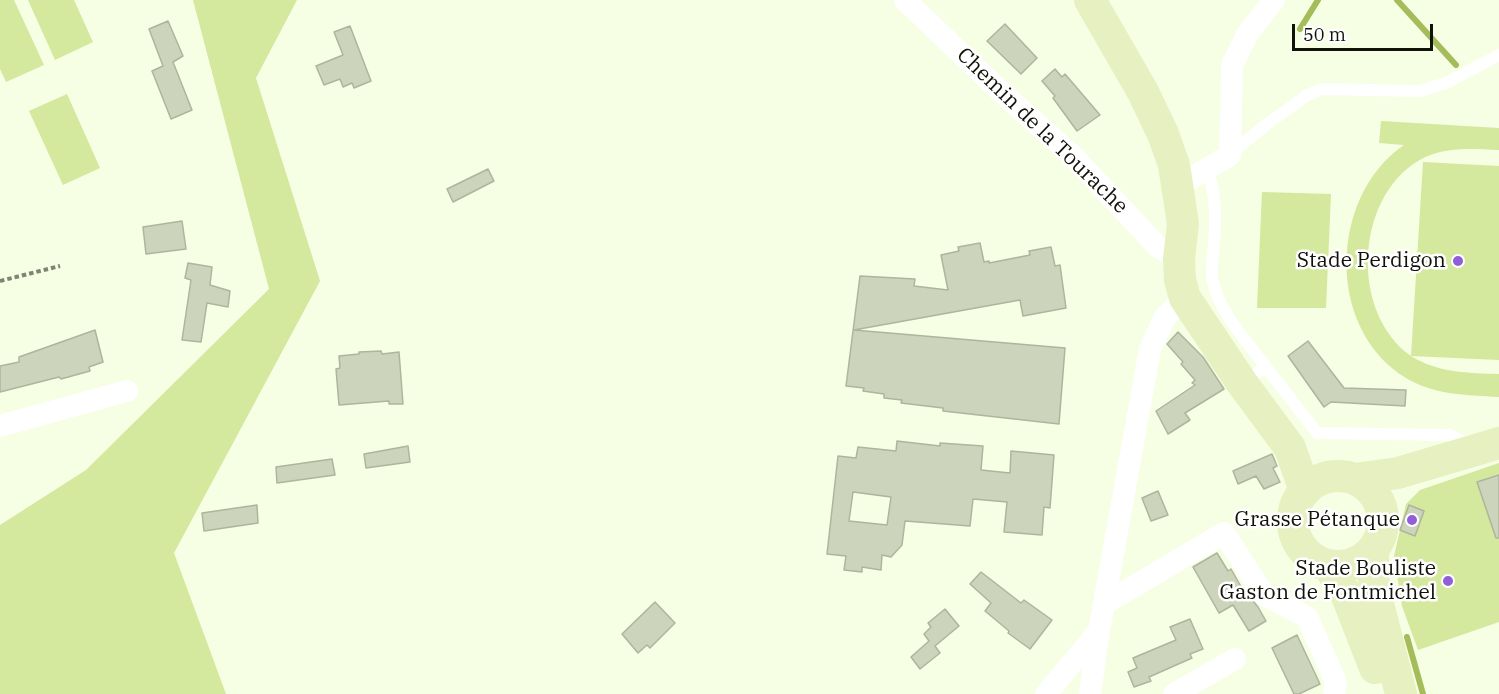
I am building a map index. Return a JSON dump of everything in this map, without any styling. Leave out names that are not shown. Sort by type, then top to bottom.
[{"type":"main road","points":[[1090,0],[1143,92],[1163,134],[1174,165],[1183,224],[1179,259],[1180,280],[1185,298],[1254,375],[1290,448],[1305,491]]},
{"type":"main road","points":[[1290,448],[1344,478],[1365,484],[1379,502],[1383,514],[1380,539],[1373,550],[1353,564],[1341,566],[1328,565],[1308,554],[1295,535],[1294,512],[1298,501],[1312,484],[1344,478],[1398,473],[1489,446]]},
{"type":"main road","points":[[1379,502],[1385,489],[1398,473]]},
{"type":"main road","points":[[1373,550],[1374,588],[1401,694]]},
{"type":"main road","points":[[1328,565],[1347,596],[1384,694]]},
{"type":"street","name":"Chemin de la Tourache","points":[[905,0],[1000,91],[1073,156],[1158,247],[1179,259]]},
{"type":"street","points":[[1178,186],[1230,154],[1232,65],[1248,33],[1274,0]]},
{"type":"street","points":[[1090,694],[1099,631],[1150,349],[1166,317],[1185,298]]},
{"type":"street","points":[[0,426],[127,391]]},
{"type":"street","points":[[1104,604],[1224,532],[1264,595],[1307,617],[1336,682],[1334,694]]},
{"type":"street","points":[[1046,694],[1099,631]]},
{"type":"street","points":[[1174,694],[1235,659]]},
{"type":"lane","points":[[1230,154],[1306,96],[1321,89],[1420,91],[1446,83],[1499,55]]},
{"type":"lane","points":[[1207,167],[1215,197],[1212,274],[1216,293],[1254,375],[1317,433],[1450,435],[1489,446]]},
{"type":"path","points":[[0,281],[60,266]]},
{"type":"green space","points":[[0,0],[14,0],[44,65],[6,82],[0,69]]},
{"type":"green space","points":[[28,0],[74,0],[93,42],[55,60]]},
{"type":"green space","points":[[193,0],[297,0],[256,78],[320,281],[174,553],[226,694],[0,694],[0,525],[86,470],[269,289]]},
{"type":"green space","points":[[67,94],[100,168],[63,185],[29,111]]},
{"type":"green space","points":[[1381,121],[1499,128],[1499,150],[1478,149],[1437,153],[1418,161],[1397,179],[1382,201],[1372,228],[1368,257],[1370,285],[1378,313],[1391,337],[1411,356],[1432,366],[1453,371],[1499,374],[1499,397],[1451,393],[1417,384],[1406,378],[1380,356],[1361,328],[1350,296],[1346,262],[1350,228],[1361,196],[1379,168],[1404,145],[1379,143]]},
{"type":"green space","name":"Stade Perdigon","points":[[1423,162],[1499,166],[1499,360],[1411,356]]},
{"type":"green space","points":[[1262,192],[1331,194],[1326,308],[1257,308]]},
{"type":"green space","name":"Stade Bouliste Gaston de Fontmichel","points":[[1499,463],[1499,622],[1418,650],[1402,606],[1394,556],[1406,504],[1420,490]]},
{"type":"building","points":[[168,21],[183,56],[173,62],[192,110],[171,119],[152,71],[163,66],[149,29]]},
{"type":"building","points":[[1005,24],[1037,58],[1021,74],[987,41]]},
{"type":"building","points":[[350,26],[371,81],[354,88],[352,83],[343,87],[340,79],[324,85],[316,66],[343,55],[334,32]]},
{"type":"building","points":[[1055,69],[1062,77],[1065,74],[1100,115],[1077,131],[1053,98],[1055,96],[1042,81]]},
{"type":"building","points":[[488,169],[494,181],[453,202],[447,189]]},
{"type":"building","points":[[182,221],[186,249],[146,254],[143,227]]},
{"type":"building","points":[[980,243],[984,262],[989,261],[989,263],[1030,255],[1029,251],[1051,247],[1055,266],[1060,265],[1066,308],[1023,316],[1020,300],[854,330],[1065,348],[1059,424],[943,411],[943,408],[901,403],[902,400],[884,398],[884,394],[846,386],[860,276],[915,279],[914,286],[948,290],[941,255],[959,251],[958,247]]},
{"type":"building","points":[[188,263],[212,267],[210,285],[230,291],[228,307],[207,303],[201,342],[182,340],[191,280],[185,278]]},
{"type":"building","points":[[95,330],[103,362],[89,367],[90,371],[0,392],[0,366],[19,362],[19,357]]},
{"type":"building","points":[[1178,332],[1203,357],[1224,389],[1185,413],[1190,420],[1168,434],[1156,411],[1195,385],[1192,383],[1195,380],[1181,364],[1183,362],[1167,344]]},
{"type":"building","points":[[1308,341],[1344,388],[1406,390],[1405,406],[1331,402],[1324,407],[1288,356]]},
{"type":"building","points":[[381,351],[382,354],[399,352],[403,404],[389,404],[389,401],[339,405],[336,369],[340,368],[339,356]]},
{"type":"building","points":[[897,441],[940,446],[940,443],[983,446],[981,470],[1010,473],[1011,451],[1054,455],[1050,508],[1044,507],[1042,535],[1004,532],[1007,502],[973,499],[970,526],[905,521],[902,545],[891,557],[882,555],[881,570],[862,567],[862,572],[844,570],[846,556],[827,554],[838,456],[856,458],[858,447],[896,451]],"holes":[[[853,492],[891,497],[887,525],[849,521]]]},
{"type":"building","points":[[408,446],[410,462],[366,468],[364,454]]},
{"type":"building","points":[[1272,454],[1277,466],[1273,468],[1280,482],[1264,489],[1256,476],[1238,484],[1233,471]]},
{"type":"building","points":[[332,459],[335,475],[277,483],[276,467]]},
{"type":"building","points":[[1499,475],[1499,538],[1496,538],[1477,482]]},
{"type":"building","points":[[1158,491],[1168,515],[1151,521],[1142,498]]},
{"type":"building","points":[[257,505],[258,523],[204,531],[202,513]]},
{"type":"building","name":"Grasse Pétanque","points":[[1409,505],[1424,511],[1415,536],[1400,530]]},
{"type":"building","points":[[1217,553],[1228,571],[1231,569],[1247,597],[1249,596],[1258,607],[1266,621],[1249,631],[1233,605],[1219,613],[1193,567]]},
{"type":"building","points":[[981,572],[1021,603],[1024,600],[1052,620],[1030,649],[1008,633],[1009,631],[985,611],[991,603],[970,584]]},
{"type":"building","points":[[655,602],[675,623],[650,648],[647,645],[638,653],[622,634]]},
{"type":"building","points":[[945,609],[959,626],[935,646],[940,653],[920,669],[911,657],[929,641],[924,634],[931,627],[928,623]]},
{"type":"building","points":[[1190,619],[1203,649],[1190,654],[1192,658],[1149,677],[1151,681],[1134,687],[1128,672],[1137,668],[1133,658],[1176,640],[1170,627]]},
{"type":"building","points":[[1297,635],[1320,684],[1294,694],[1272,648]]},
{"type":"waterway","points":[[1300,29],[1318,0]]},
{"type":"waterway","points":[[1397,0],[1456,65]]},
{"type":"waterway","points":[[1407,637],[1423,694]]},
{"type":"place","name":"Stade Perdigon","points":[[1458,261]]},
{"type":"place","name":"Grasse Pétanque","points":[[1412,520]]},
{"type":"place","name":"Stade Bouliste Gaston de Fontmichel","points":[[1448,581]]}]
